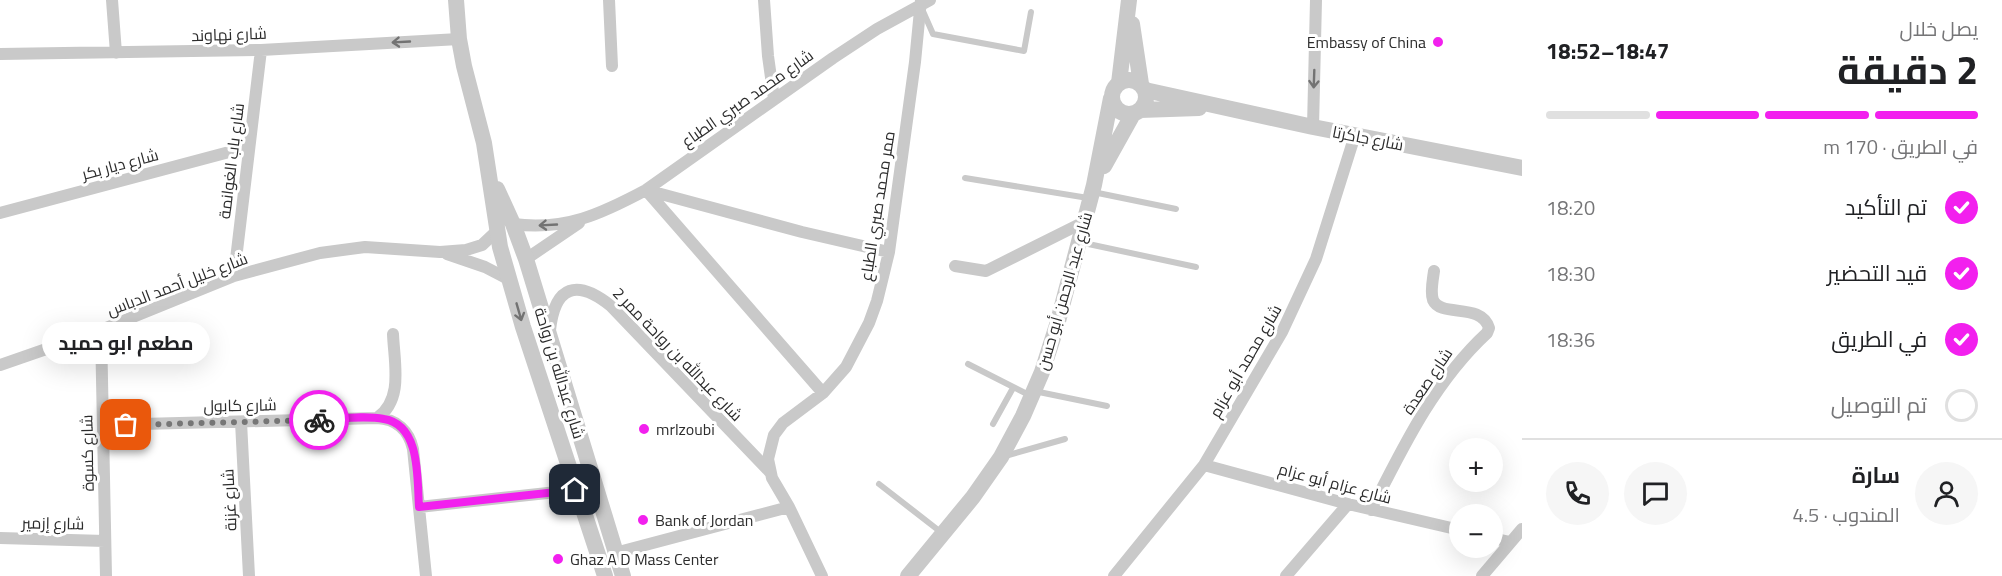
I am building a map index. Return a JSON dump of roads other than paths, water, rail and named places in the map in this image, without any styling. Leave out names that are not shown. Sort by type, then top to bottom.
[{"type":"street","points":[[112,0],[117,53]]},
{"type":"street","name":"شارع عبدالله بن رواحة","points":[[456,0],[464,66],[489,172],[506,227],[526,259],[623,576]]},
{"type":"street","points":[[609,0],[612,66]]},
{"type":"street","points":[[764,0],[774,99]]},
{"type":"street","points":[[1313,127],[1316,0]]},
{"type":"street","name":"شارع عبد الرحمن أبو حسن","points":[[1129,1],[1143,87]]},
{"type":"street","name":"شارع عبد الرحمن أبو حسن","points":[[906,575],[973,497],[1001,457],[1032,394],[1057,325],[1092,192],[1115,90],[1129,1]]},
{"type":"street","name":"شارع محمد صبري الطباع","points":[[506,227],[582,220],[646,190],[877,29],[924,2]]},
{"type":"street","name":"ممر محمد صبري الطباع","points":[[770,472],[768,459],[774,435],[783,423],[823,393],[846,367],[864,333],[877,301],[889,252],[924,2]]},
{"type":"street","name":"شارع نهاوند","points":[[0,54],[261,50],[459,39]]},
{"type":"street","name":"شارع باب الغوانمة","points":[[234,276],[261,50]]},
{"type":"street","points":[[1130,80],[1143,87],[1146,101],[1136,112],[1121,113],[1116,109],[1115,90],[1130,80]]},
{"type":"street","name":"شارع جاكرتا","points":[[1143,87],[1214,106],[1522,168]]},
{"type":"street","name":"شارع جاكرتا","points":[[1136,112],[1214,106]]},
{"type":"street","name":"شارع عبد الرحمن أبو حسن","points":[[1092,192],[1123,129],[1136,112]]},
{"type":"street","name":"شارع محمد أبو عزام","points":[[1114,576],[1204,465],[1282,332],[1316,259],[1355,135]]},
{"type":"street","name":"شارع ديار بكر","points":[[0,213],[248,147]]},
{"type":"street","points":[[646,190],[802,232],[889,252]]},
{"type":"street","points":[[646,190],[823,393]]},
{"type":"street","name":"شارع محمد صبري الطباع","points":[[526,259],[582,220]]},
{"type":"street","points":[[955,266],[986,271],[1084,222]]},
{"type":"street","name":"شارع عبدالله بن رواحة","points":[[506,227],[501,247],[510,280],[575,490],[605,576]]},
{"type":"street","name":"شارع خليل أحمد الدباس","points":[[0,365],[101,330],[234,276],[320,253],[341,250],[374,247],[440,252],[466,250],[482,245],[506,227]]},
{"type":"street","name":"شارع خليل أحمد الدباس","points":[[440,252],[485,267],[510,280]]},
{"type":"street","name":"شارع صعدة","points":[[1371,510],[1432,399],[1454,366],[1489,328],[1487,321],[1478,314],[1438,306],[1432,296],[1434,271]]},
{"type":"street","name":"شارع عبدالله بن رواحة ممر 2","points":[[549,340],[554,308],[560,297],[569,291],[580,289],[590,291],[611,306],[770,472]]},
{"type":"street","name":"شارع كسوة","points":[[101,330],[106,576]]},
{"type":"street","points":[[378,418],[388,410],[395,391],[393,334]]},
{"type":"street","name":"شارع كابول","points":[[103,425],[378,418],[399,424],[411,440],[426,576]]},
{"type":"street","name":"شارع غزنة","points":[[241,422],[249,576]]},
{"type":"street","name":"شارع عزام أبو عزام","points":[[1204,465],[1371,510],[1449,528]]},
{"type":"street","points":[[770,472],[822,576]]},
{"type":"street","points":[[419,507],[575,490]]},
{"type":"street","points":[[1286,576],[1348,504]]},
{"type":"street","points":[[615,553],[789,507]]},
{"type":"street","points":[[1482,576],[1521,530]]},
{"type":"street","name":"شارع إزمير","points":[[0,538],[105,541]]},
{"type":"street","points":[[1503,540],[1510,542]]},
{"type":"lane","points":[[924,2],[933,34],[1024,51],[1031,12]]},
{"type":"lane","points":[[965,178],[1092,192],[1176,209]]},
{"type":"lane","points":[[1078,242],[1196,267]]},
{"type":"lane","points":[[968,364],[1013,388],[1032,394],[1107,406]]},
{"type":"lane","points":[[993,424],[1013,388]]},
{"type":"lane","points":[[1001,457],[1065,439]]},
{"type":"lane","points":[[879,484],[943,533]]},
{"type":"place","name":"Embassy of China","points":[[1438,42]]},
{"type":"place","name":"مطعم ابو حميد","points":[[126,425]]},
{"type":"place","name":"mrlzoubi","points":[[644,429]]},
{"type":"place","name":"Bank of Jordan","points":[[643,520]]},
{"type":"place","name":"Ghaz A D Mass Center","points":[[558,559]]}]
